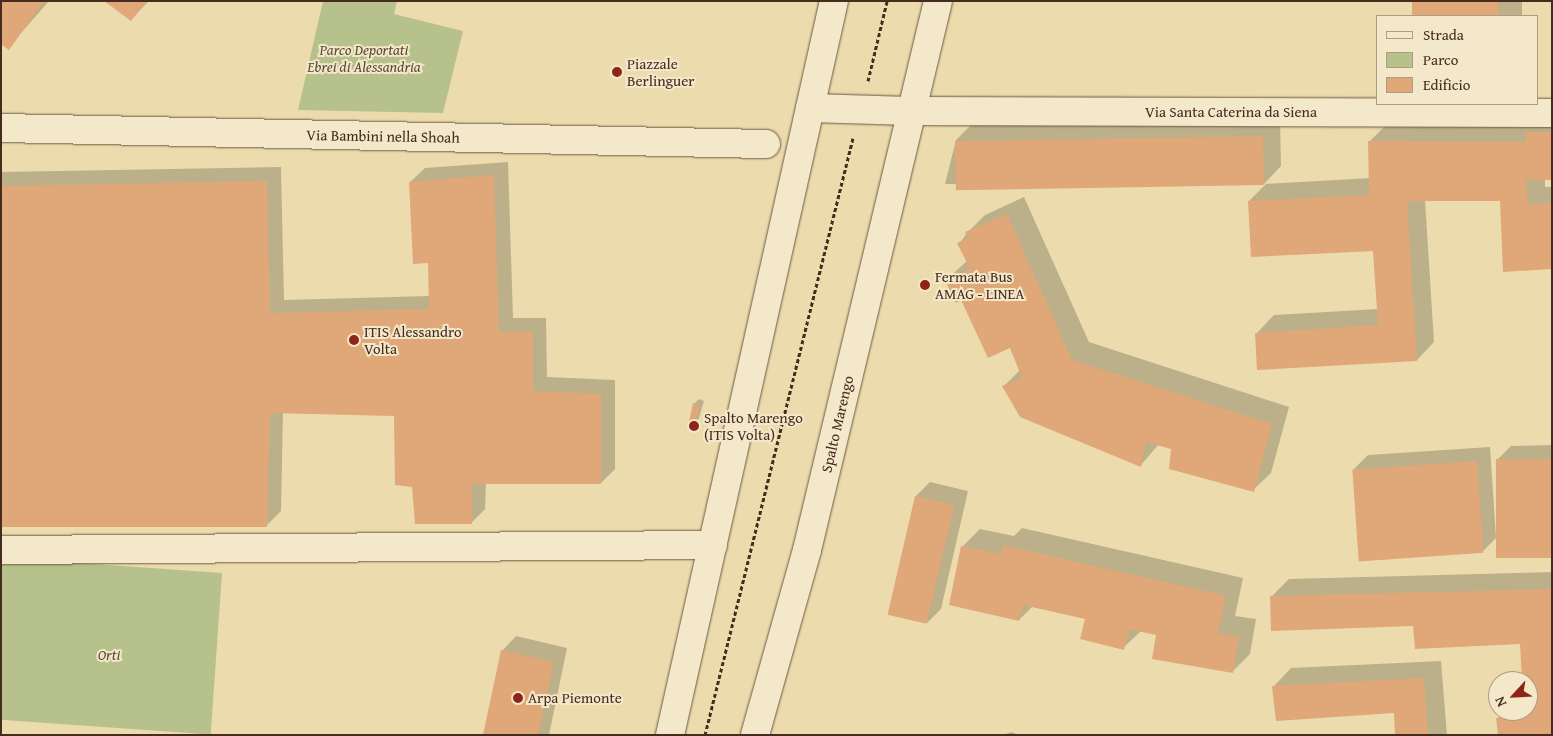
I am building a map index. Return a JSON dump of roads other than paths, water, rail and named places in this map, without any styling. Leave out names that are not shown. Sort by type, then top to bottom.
[{"type":"street","points":[[670,735],[834,1]]},
{"type":"street","name":"Spalto Marengo","points":[[756,735],[807,550],[910,111],[938,1]]},
{"type":"street","points":[[810,108],[910,111]]},
{"type":"street","name":"Via Santa Caterina da Siena","points":[[910,111],[1552,113]]},
{"type":"street","name":"Via Bambini nella Shoah","points":[[1,128],[766,144]]},
{"type":"street","points":[[1,550],[713,545]]},
{"type":"place","name":"Piazzale Berlinguer","points":[[617,72]]},
{"type":"place","name":"Fermata Bus AMAG - LINEA","points":[[925,285]]},
{"type":"place","name":"ITIS Alessandro Volta","points":[[354,340]]},
{"type":"place","name":"Spalto Marengo (ITIS Volta)","points":[[694,426]]},
{"type":"place","name":"Arpa Piemonte","points":[[518,698]]},
{"type":"park label","name":"Parco Deportati Ebrei di Alessandria","points":[[364,58]]},
{"type":"park label","name":"Orti","points":[[109,655]]}]
